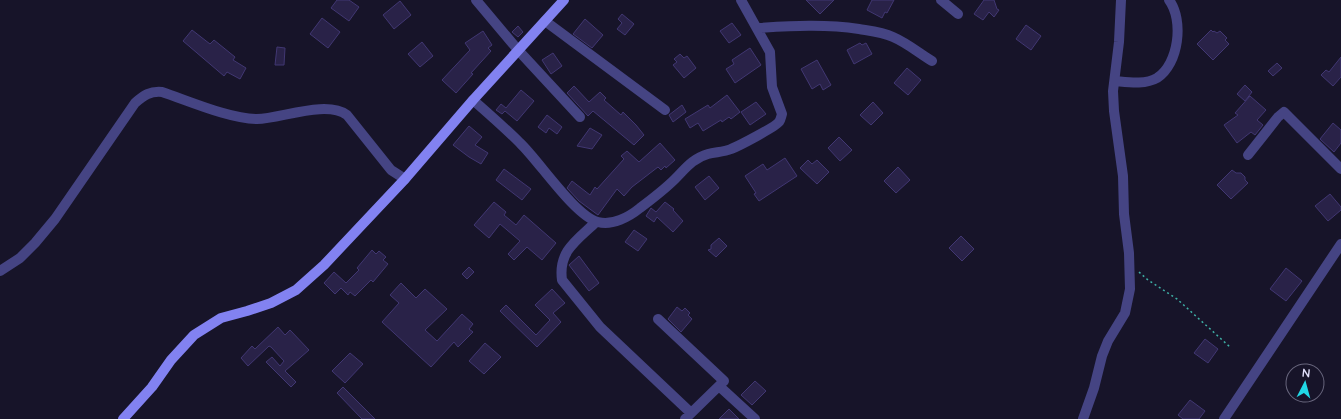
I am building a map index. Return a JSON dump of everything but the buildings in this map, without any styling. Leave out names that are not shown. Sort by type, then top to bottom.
[{"type":"street","points":[[476,0],[518,50],[580,117]]},
{"type":"street","points":[[123,419],[152,387],[171,360],[194,335],[221,318],[246,312],[265,305],[296,290],[329,260],[405,179],[473,100],[564,0]]},
{"type":"street","points":[[473,100],[533,156],[564,195],[584,214],[596,222],[609,223],[622,220],[654,197],[674,180],[690,163],[699,157],[732,149],[779,122],[782,114],[772,87],[770,52],[758,28],[741,0]]},
{"type":"street","points":[[941,0],[958,14]]},
{"type":"street","points":[[1083,419],[1094,388],[1102,356],[1108,341],[1125,313],[1130,289],[1128,234],[1124,214],[1124,176],[1114,112],[1113,91],[1119,42],[1121,0]]},
{"type":"street","points":[[1114,81],[1138,83],[1157,78],[1169,65],[1177,44],[1176,18],[1173,5],[1169,0]]},
{"type":"street","points":[[545,20],[666,110]]},
{"type":"street","points":[[758,28],[797,25],[839,26],[875,31],[892,36],[932,61]]},
{"type":"street","points":[[0,271],[20,258],[35,244],[135,103],[145,94],[154,91],[162,92],[238,117],[256,119],[274,118],[318,109],[342,111],[391,170],[405,179]]},
{"type":"street","points":[[1248,155],[1278,117],[1284,112],[1341,169]]},
{"type":"street","points":[[596,222],[569,248],[564,255],[561,267],[562,280],[600,327],[688,416],[724,380],[658,319]]},
{"type":"street","points":[[1224,419],[1341,244]]},
{"type":"street","points":[[719,386],[754,419]]},
{"type":"path","points":[[1129,263],[1148,280],[1177,299],[1230,347]]}]
